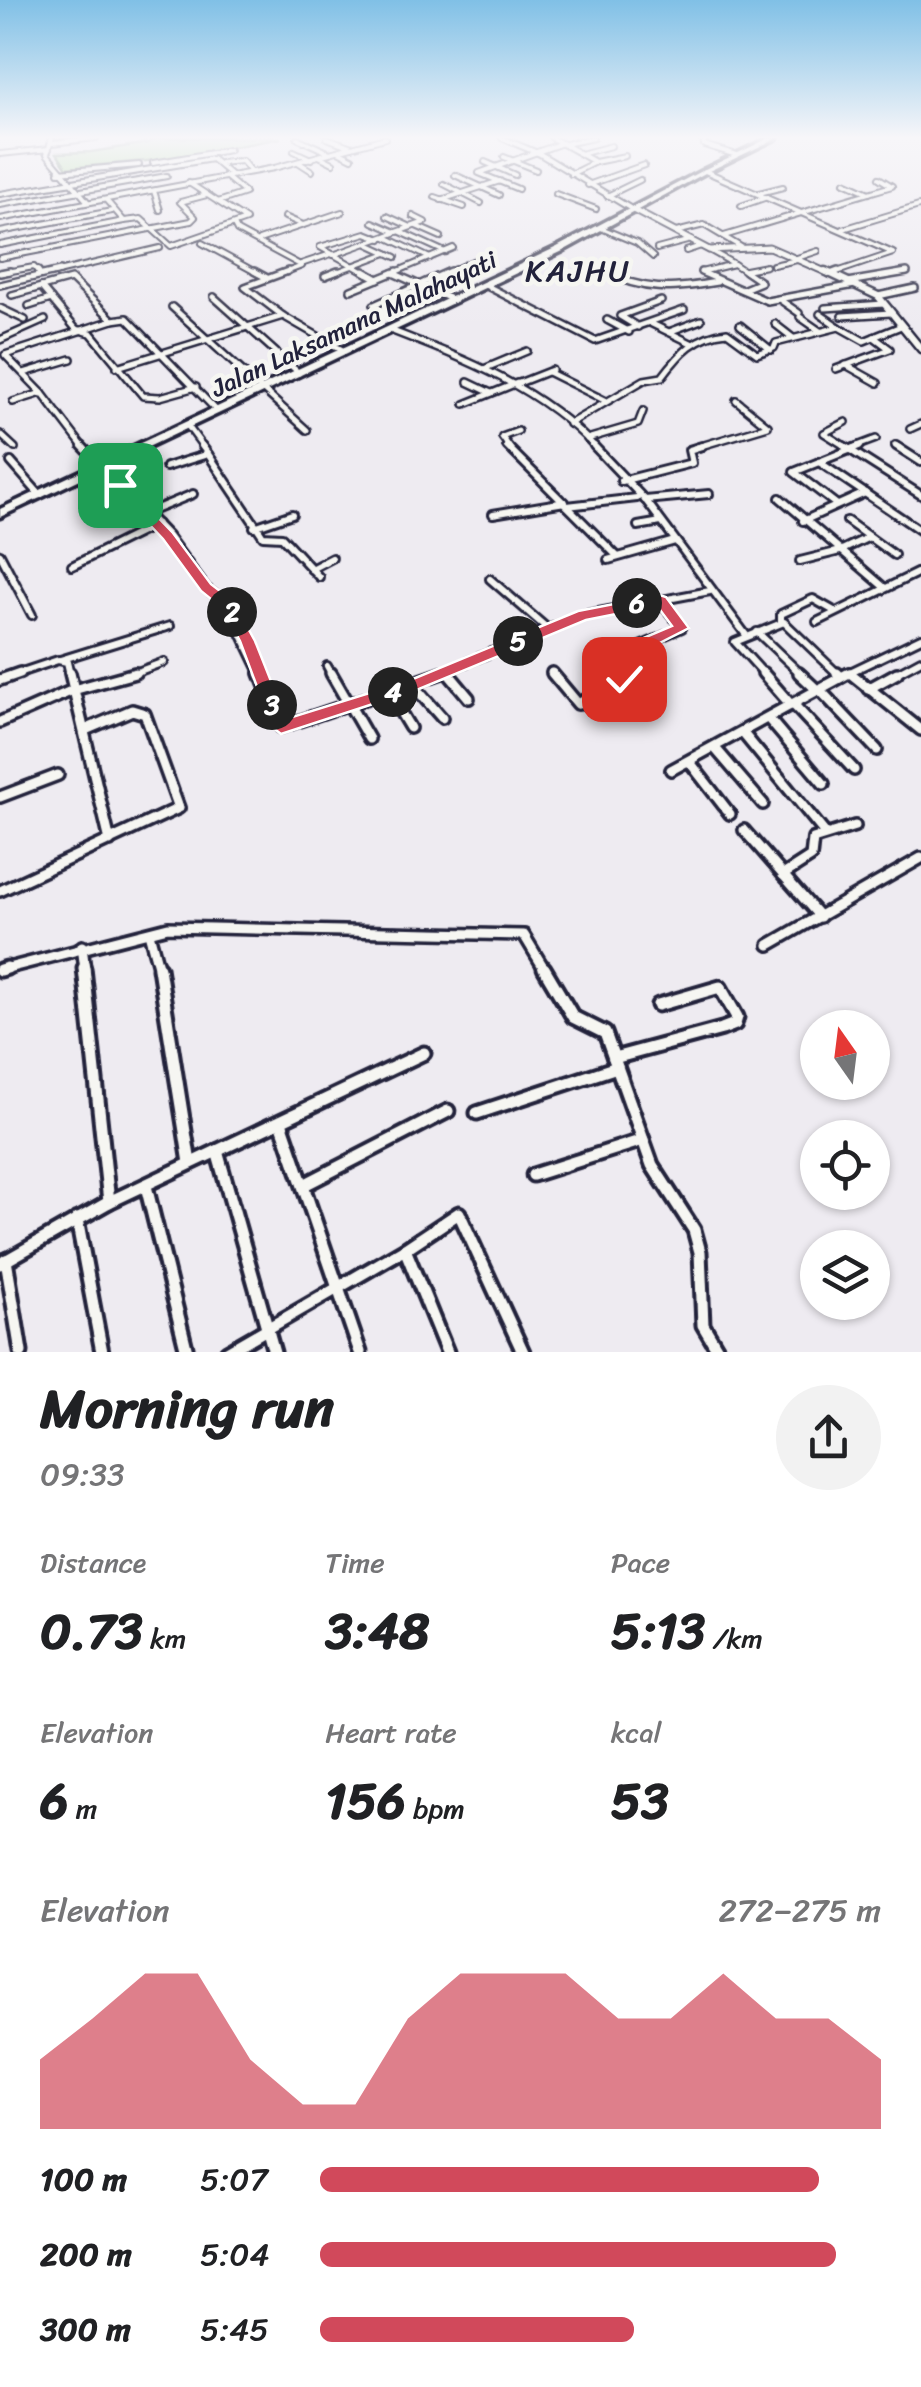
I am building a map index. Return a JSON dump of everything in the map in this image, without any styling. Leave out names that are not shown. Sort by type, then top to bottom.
[{"type":"highway","name":"Jalan Laksamana Malahayati","points":[[4,511],[485,285],[649,201]]},
{"type":"street","points":[[0,219],[96,201]]},
{"type":"street","points":[[107,201],[112,211]]},
{"type":"street","points":[[157,201],[160,210]]},
{"type":"street","points":[[0,258],[196,218],[180,202],[184,201]]},
{"type":"street","points":[[444,201],[464,208]]},
{"type":"street","points":[[616,201],[745,270],[761,284],[744,289]]},
{"type":"street","points":[[740,206],[755,201]]},
{"type":"street","points":[[776,201],[893,253],[830,274]]},
{"type":"street","points":[[724,236],[842,201]]},
{"type":"street","points":[[0,245],[141,219],[174,246],[234,227],[246,218],[218,202]]},
{"type":"street","points":[[577,202],[596,209]]},
{"type":"street","points":[[843,230],[918,206]]},
{"type":"street","points":[[0,232],[112,211],[118,211],[124,221]]},
{"type":"street","points":[[258,240],[342,212]]},
{"type":"street","points":[[388,216],[441,237]]},
{"type":"street","points":[[344,352],[283,316],[244,287],[425,222],[413,216]]},
{"type":"street","points":[[286,217],[303,225]]},
{"type":"street","points":[[373,222],[445,252]]},
{"type":"street","points":[[676,232],[718,222]]},
{"type":"street","points":[[176,224],[180,230]]},
{"type":"street","points":[[704,225],[740,248]]},
{"type":"street","points":[[234,227],[300,264]]},
{"type":"street","points":[[601,228],[637,244],[653,257]]},
{"type":"street","points":[[378,278],[320,246],[366,233],[430,258]]},
{"type":"street","points":[[129,234],[137,243]]},
{"type":"street","points":[[106,238],[113,248]]},
{"type":"street","points":[[657,249],[690,240]]},
{"type":"street","points":[[204,242],[267,278]]},
{"type":"street","points":[[80,243],[86,250]]},
{"type":"street","points":[[368,244],[396,257]]},
{"type":"street","points":[[351,290],[445,252],[452,245],[437,248]]},
{"type":"street","points":[[686,251],[765,246],[878,296],[921,349]]},
{"type":"street","points":[[0,285],[160,248]]},
{"type":"street","points":[[745,270],[818,251]]},
{"type":"street","points":[[325,276],[387,253]]},
{"type":"street","points":[[374,304],[475,260]]},
{"type":"street","points":[[734,264],[701,272],[765,300],[907,272]]},
{"type":"street","points":[[0,273],[34,267],[40,274]]},
{"type":"street","points":[[62,269],[113,320]]},
{"type":"street","points":[[602,270],[639,288],[656,284],[670,290],[717,282]]},
{"type":"street","points":[[393,273],[453,300]]},
{"type":"street","points":[[12,294],[71,279]]},
{"type":"street","points":[[485,285],[592,340],[606,340],[684,310]]},
{"type":"street","points":[[41,287],[78,330],[91,333],[143,396],[160,397],[196,387]]},
{"type":"street","points":[[878,296],[915,288]]},
{"type":"street","points":[[214,297],[299,373]]},
{"type":"street","points":[[779,299],[820,331]]},
{"type":"street","points":[[29,306],[52,300]]},
{"type":"street","points":[[639,328],[620,316],[661,301]]},
{"type":"street","points":[[884,304],[823,311],[862,341],[901,326]]},
{"type":"street","points":[[172,307],[306,430]]},
{"type":"street","points":[[0,308],[25,320]]},
{"type":"street","points":[[842,316],[891,313]]},
{"type":"street","points":[[0,320],[13,315]]},
{"type":"street","points":[[117,367],[283,316]]},
{"type":"street","points":[[2,355],[126,318],[216,411]]},
{"type":"street","points":[[0,340],[45,320]]},
{"type":"street","points":[[607,320],[629,332]]},
{"type":"street","points":[[670,332],[701,320]]},
{"type":"street","points":[[650,323],[691,343]]},
{"type":"street","points":[[775,324],[794,338]]},
{"type":"street","points":[[740,325],[771,350]]},
{"type":"street","points":[[570,424],[652,376],[662,377],[691,343],[727,332],[755,354],[771,350],[776,343],[839,327]]},
{"type":"street","points":[[390,330],[518,383],[570,424],[620,481],[642,499],[746,636]]},
{"type":"street","points":[[836,369],[890,349],[874,337]]},
{"type":"street","points":[[486,368],[527,351]]},
{"type":"street","points":[[2,355],[24,373],[72,436],[157,524],[206,588],[228,604],[248,641],[281,727],[414,685],[583,615],[710,591]]},
{"type":"street","points":[[24,373],[71,359]]},
{"type":"street","points":[[846,365],[878,383]]},
{"type":"street","points":[[466,404],[550,371],[606,401]]},
{"type":"street","points":[[468,382],[492,394]]},
{"type":"street","points":[[571,394],[580,388]]},
{"type":"street","points":[[13,402],[42,393]]},
{"type":"street","points":[[620,481],[692,463],[687,450],[768,426],[736,400]]},
{"type":"street","points":[[587,439],[638,424],[643,411]]},
{"type":"street","points":[[846,422],[824,432],[921,495]]},
{"type":"street","points":[[910,429],[921,424]]},
{"type":"street","points":[[187,426],[254,527],[265,538],[282,537],[319,577]]},
{"type":"street","points":[[518,431],[502,437],[502,442],[617,556]]},
{"type":"street","points":[[0,434],[15,448]]},
{"type":"street","points":[[836,505],[794,475],[876,439]]},
{"type":"street","points":[[895,445],[920,460]]},
{"type":"street","points":[[166,467],[208,454]]},
{"type":"street","points":[[11,462],[40,496]]},
{"type":"street","points":[[819,462],[921,531]]},
{"type":"street","points":[[803,522],[865,493]]},
{"type":"street","points":[[147,513],[193,494]]},
{"type":"street","points":[[494,514],[566,504],[709,494]]},
{"type":"street","points":[[780,498],[803,522],[885,588]]},
{"type":"street","points":[[0,500],[4,511]]},
{"type":"street","points":[[254,527],[292,514]]},
{"type":"street","points":[[847,521],[894,555]]},
{"type":"street","points":[[638,526],[661,522]]},
{"type":"street","points":[[72,566],[157,524]]},
{"type":"street","points":[[800,561],[840,551],[869,537]]},
{"type":"street","points":[[608,560],[675,541]]},
{"type":"street","points":[[311,569],[332,558]]},
{"type":"street","points":[[2,559],[32,615]]},
{"type":"street","points":[[817,622],[921,570]]},
{"type":"street","points":[[490,578],[548,628]]},
{"type":"street","points":[[780,622],[781,614],[813,599],[837,612]]},
{"type":"street","points":[[551,672],[578,704],[634,673],[641,663],[636,652],[640,646],[682,628],[660,600]]},
{"type":"street","points":[[780,622],[746,636],[735,646],[854,770]]},
{"type":"street","points":[[780,622],[921,730]]},
{"type":"street","points":[[0,680],[170,626]]},
{"type":"street","points":[[757,632],[876,750]]},
{"type":"street","points":[[671,770],[817,689],[921,638]]},
{"type":"street","points":[[60,660],[68,664],[110,841]]},
{"type":"street","points":[[868,690],[921,660]]},
{"type":"street","points":[[0,722],[73,690],[114,681],[164,662]]},
{"type":"street","points":[[326,666],[369,740]]},
{"type":"street","points":[[446,672],[469,698]]},
{"type":"street","points":[[414,685],[442,718]]},
{"type":"street","points":[[389,693],[410,728]]},
{"type":"street","points":[[1,888],[180,806],[145,714],[132,710],[85,730]]},
{"type":"street","points":[[768,718],[824,784]]},
{"type":"street","points":[[742,732],[824,832]]},
{"type":"street","points":[[715,748],[763,804]]},
{"type":"street","points":[[689,761],[730,814]]},
{"type":"street","points":[[0,797],[58,775]]},
{"type":"street","points":[[783,876],[810,857],[813,839],[824,832],[855,826]]},
{"type":"street","points":[[744,830],[820,918]]},
{"type":"street","points":[[769,945],[921,858]]},
{"type":"street","points":[[0,970],[82,946],[176,927],[524,935],[570,1012],[604,1031],[643,1140],[669,1196],[694,1230],[700,1252],[703,1325],[719,1352]]},
{"type":"street","points":[[149,932],[155,944],[190,1164]]},
{"type":"street","points":[[82,946],[109,1202]]},
{"type":"street","points":[[478,1113],[722,1029],[735,1024],[738,1017],[720,987],[658,1005]]},
{"type":"street","points":[[21,1352],[3,1262],[109,1202],[424,1053]]},
{"type":"street","points":[[304,1185],[448,1112]]},
{"type":"street","points":[[281,1122],[360,1352]]},
{"type":"street","points":[[533,1175],[643,1140]]},
{"type":"street","points":[[217,1151],[274,1352]]},
{"type":"street","points":[[146,1186],[187,1352]]},
{"type":"street","points":[[227,1352],[405,1249],[454,1214],[463,1215],[523,1352]]},
{"type":"street","points":[[77,1219],[102,1352]]},
{"type":"street","points":[[405,1249],[447,1352]]},
{"type":"district","name":"KAJHU","points":[[578,271]]},
{"type":"route","points":[[120,485],[168,536],[206,588],[228,604],[248,641],[281,727],[414,685],[583,615],[660,600],[682,628],[640,646],[636,652],[639,668],[624,679]]}]
